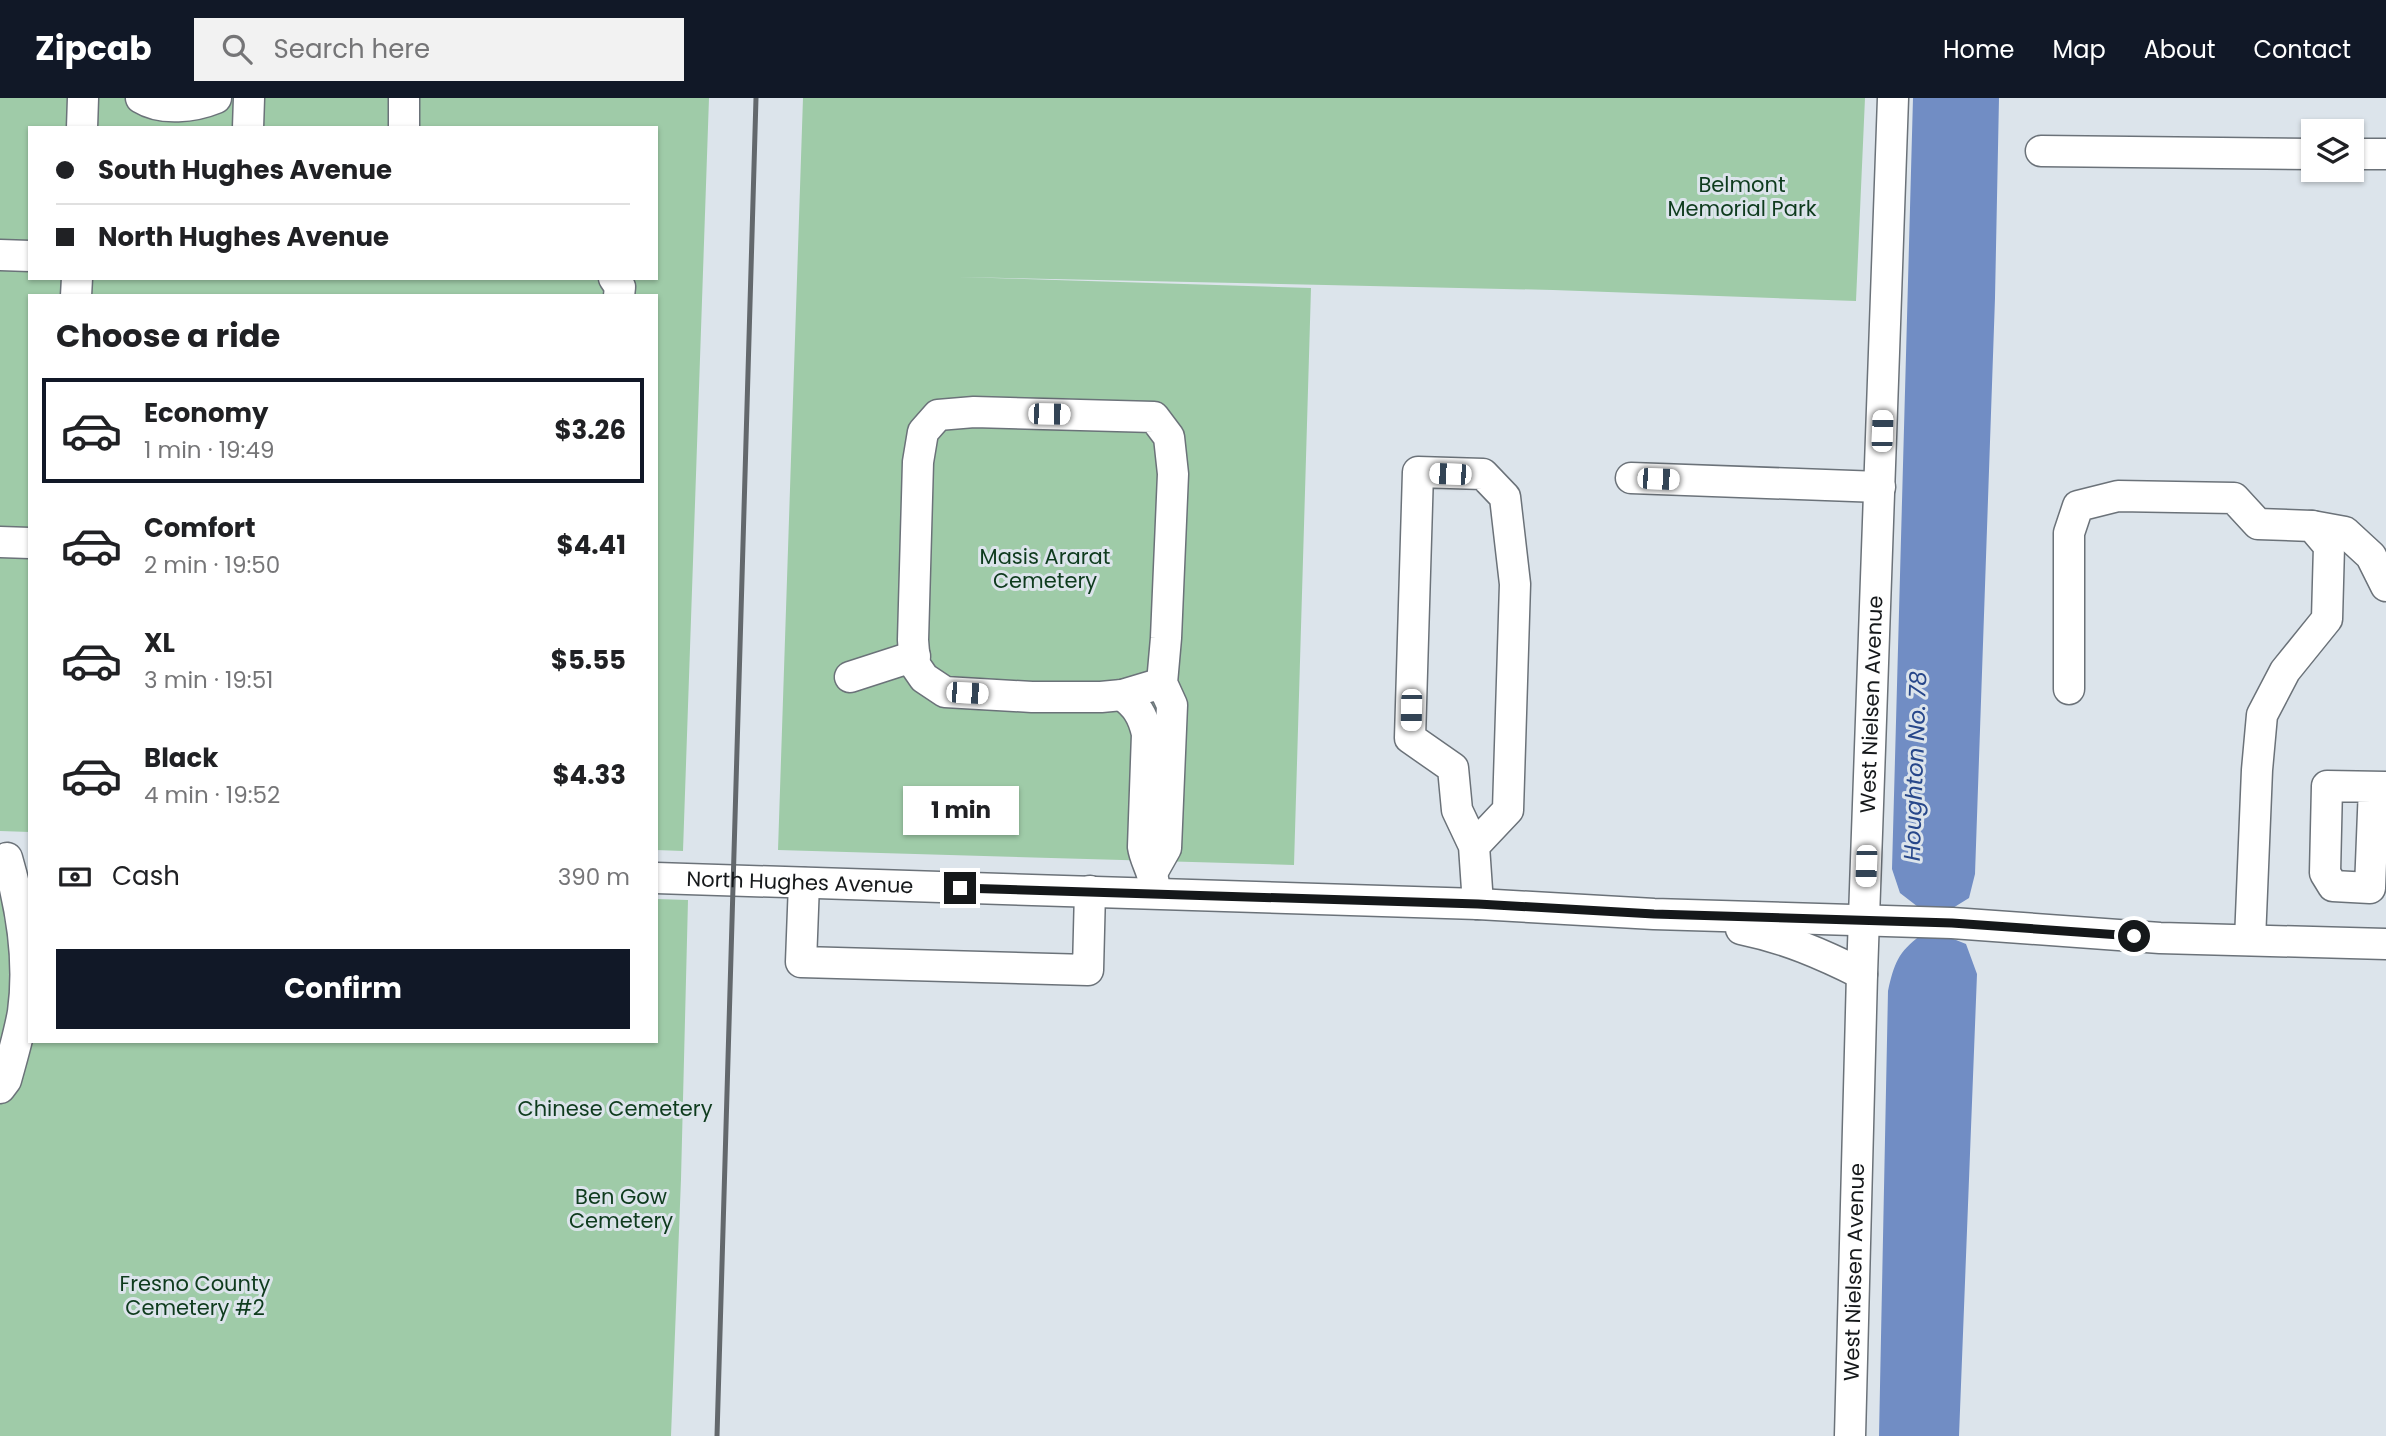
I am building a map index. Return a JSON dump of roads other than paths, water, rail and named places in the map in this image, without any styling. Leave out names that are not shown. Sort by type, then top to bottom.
[{"type":"street","points":[[82,98],[82,126]]},
{"type":"street","points":[[141,98],[152,104],[178,106],[216,98]]},
{"type":"street","points":[[248,126],[249,98]]},
{"type":"street","points":[[404,98],[404,126]]},
{"type":"street","name":"West Nielsen Avenue","points":[[1850,1436],[1862,974],[1893,98]]},
{"type":"street","points":[[2042,150],[2301,153]]},
{"type":"street","points":[[2364,154],[2386,154]]},
{"type":"street","points":[[0,255],[28,256]]},
{"type":"street","points":[[1154,882],[1166,848],[1172,705],[1163,682],[1173,474],[1169,438],[1154,417],[974,412],[938,415],[923,432],[918,462],[914,561],[915,665],[924,678],[945,692],[1032,697],[1122,695],[1163,682]]},
{"type":"street","points":[[1474,846],[1508,810],[1515,584],[1505,497],[1483,474],[1418,472],[1410,738],[1453,768],[1457,810],[1474,846],[1478,904]]},
{"type":"street","points":[[1630,478],[1880,487]]},
{"type":"street","points":[[2069,688],[2069,533],[2078,506],[2118,496],[2234,498],[2258,524],[2321,536],[2346,532],[2371,556],[2386,586]]},
{"type":"street","points":[[2250,940],[2262,715],[2285,671],[2327,619],[2321,536]]},
{"type":"street","points":[[0,542],[28,542]]},
{"type":"street","points":[[850,677],[915,656]]},
{"type":"street","points":[[1122,695],[1135,704],[1144,719],[1147,734],[1143,847],[1154,882]]},
{"type":"street","points":[[0,1088],[6,1080],[23,1011],[25,953],[12,858]]},
{"type":"street","name":"North Hughes Avenue","points":[[658,878],[1090,891],[1154,882],[1654,914],[1952,923],[2160,938],[2386,944]]},
{"type":"street","points":[[804,883],[801,962],[1088,970],[1090,891]]},
{"type":"street","points":[[1654,914],[1768,935],[1810,948],[1862,974]]},
{"type":"water","name":"Houghton No. 78","points":[[1913,98],[1999,98],[1995,298],[1975,874],[1969,898],[1948,911],[1922,910],[1900,893],[1892,869]]},
{"type":"water","points":[[1921,935],[1946,936],[1966,944],[1977,974],[1959,1436],[1879,1436],[1888,991],[1898,959]]},
{"type":"railway","points":[[717,1436],[756,98]]},
{"type":"park label","name":"Belmont Memorial Park","points":[[1742,197]]},
{"type":"park label","name":"Masis Ararat Cemetery","points":[[1045,569]]},
{"type":"park label","name":"Chinese Cemetery","points":[[615,1109]]},
{"type":"park label","name":"Ben Gow Cemetery","points":[[621,1209]]},
{"type":"park label","name":"Fresno County Cemetery #2","points":[[195,1296]]}]
